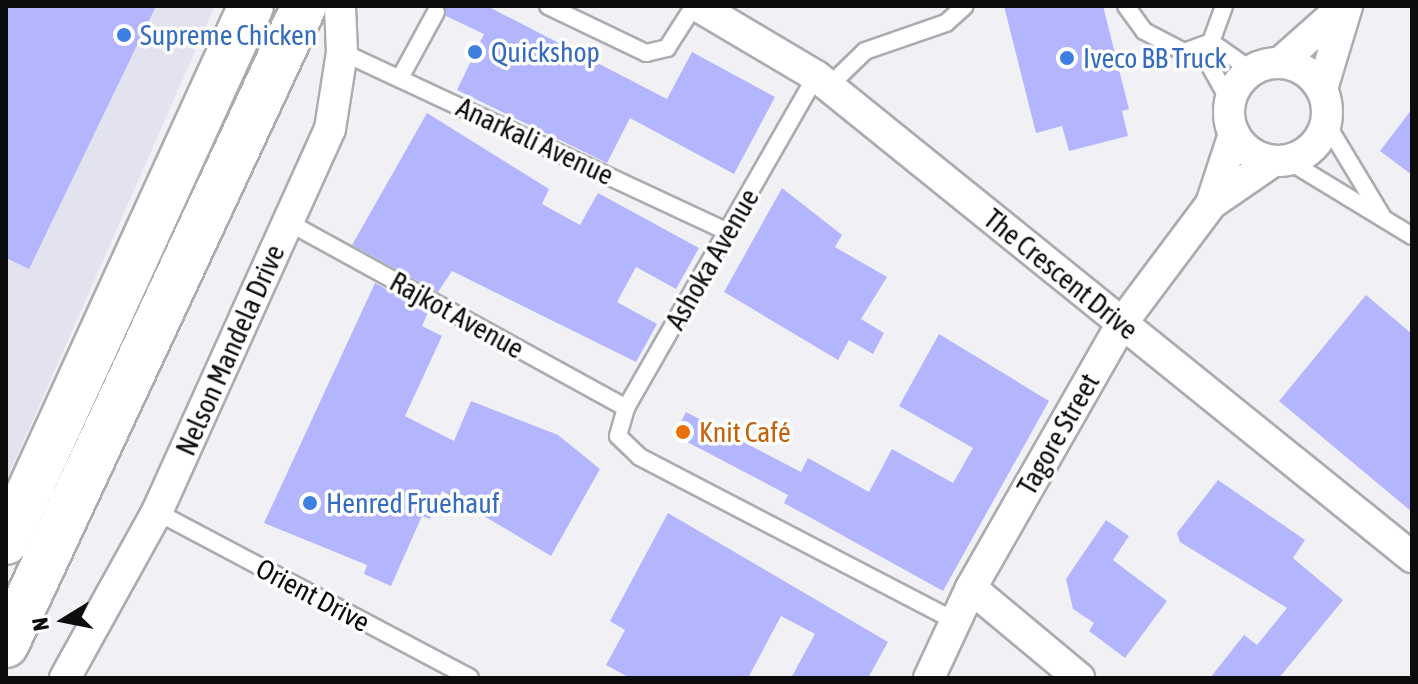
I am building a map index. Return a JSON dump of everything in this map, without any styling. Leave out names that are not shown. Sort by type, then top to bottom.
[{"type":"main road","points":[[6,542],[251,6]]},
{"type":"main road","points":[[6,645],[304,6]]},
{"type":"street","name":"Nelson Mandela Drive","points":[[65,678],[157,512],[330,129],[342,52],[340,6]]},
{"type":"street","name":"The Crescent Drive","points":[[696,6],[823,81],[1412,557]]},
{"type":"street","points":[[1230,102],[1251,70],[1281,62],[1346,6]]},
{"type":"street","points":[[1326,123],[1322,89],[1346,6]]},
{"type":"street","points":[[1281,62],[1305,70],[1322,89]]},
{"type":"street","name":"Tagore Street","points":[[929,678],[971,588],[1122,323],[1211,204],[1234,134],[1230,102]]},
{"type":"street","name":"Tagore Street","points":[[1211,204],[1280,160],[1312,148],[1326,123]]},
{"type":"street","points":[[1234,134],[1250,153],[1280,160]]},
{"type":"street","points":[[971,588],[1079,678]]},
{"type":"lane","points":[[548,6],[646,53],[667,48],[696,6]]},
{"type":"lane","name":"Ashoka Avenue","points":[[955,621],[623,445],[618,429],[626,408],[728,232],[823,81],[865,51],[946,23],[965,6]]},
{"type":"lane","points":[[1126,6],[1161,43],[1184,52],[1206,45],[1251,70]]},
{"type":"lane","points":[[1224,6],[1206,45],[1230,102]]},
{"type":"lane","points":[[400,78],[436,12]]},
{"type":"lane","name":"Anarkali Avenue","points":[[342,52],[728,232]]},
{"type":"lane","points":[[1326,123],[1383,217]]},
{"type":"lane","points":[[1280,160],[1412,236]]},
{"type":"lane","name":"Rajkot Avenue","points":[[288,222],[626,408]]},
{"type":"lane","name":"Orient Drive","points":[[157,512],[470,678]]},
{"type":"shaded area","points":[[6,6],[215,6],[6,481]]},
{"type":"building","points":[[6,6],[156,6],[29,269],[6,258]]},
{"type":"building","points":[[445,6],[487,6],[667,99],[692,52],[775,97],[734,174],[630,118],[607,163],[457,90],[484,34],[446,16]]},
{"type":"building","name":"Iveco BB Truck","points":[[1004,6],[1103,6],[1129,109],[1122,111],[1128,136],[1069,151],[1062,126],[1036,133]]},
{"type":"building","points":[[1412,109],[1412,175],[1380,151]]},
{"type":"building","points":[[427,113],[549,189],[542,204],[580,225],[598,193],[699,248],[676,289],[636,267],[617,302],[657,324],[636,362],[452,271],[438,292],[352,245]]},
{"type":"building","points":[[782,188],[842,235],[835,247],[887,277],[861,319],[884,333],[873,354],[849,340],[838,360],[724,292]]},
{"type":"building","points":[[375,283],[428,312],[422,326],[442,336],[405,416],[454,441],[471,401],[558,435],[600,469],[551,556],[442,491],[430,519],[422,516],[391,586],[364,574],[367,565],[264,523]]},
{"type":"building","points":[[1366,295],[1412,334],[1412,512],[1279,401]]},
{"type":"building","points":[[939,334],[1049,401],[943,591],[784,503],[788,495],[674,435],[686,412],[801,472],[808,458],[869,492],[892,449],[953,483],[973,448],[899,406]]},
{"type":"building","points":[[1218,480],[1305,540],[1293,558],[1343,600],[1279,678],[1210,678],[1244,635],[1257,645],[1287,608],[1180,542],[1177,533]]},
{"type":"building","points":[[668,513],[888,642],[868,678],[791,678],[815,634],[781,616],[748,678],[630,678],[606,665],[625,630],[610,621]]},
{"type":"building","points":[[1106,520],[1129,536],[1113,560],[1167,601],[1125,658],[1089,631],[1094,623],[1073,609],[1066,579]]},
{"type":"place","name":"Supreme Chicken","points":[[124,35]]},
{"type":"place","name":"Quickshop","points":[[475,52]]},
{"type":"place","name":"Iveco BB Truck","points":[[1067,58]]},
{"type":"place","name":"Knit Café","points":[[683,432]]},
{"type":"place","name":"Henred Fruehauf","points":[[310,503]]}]
